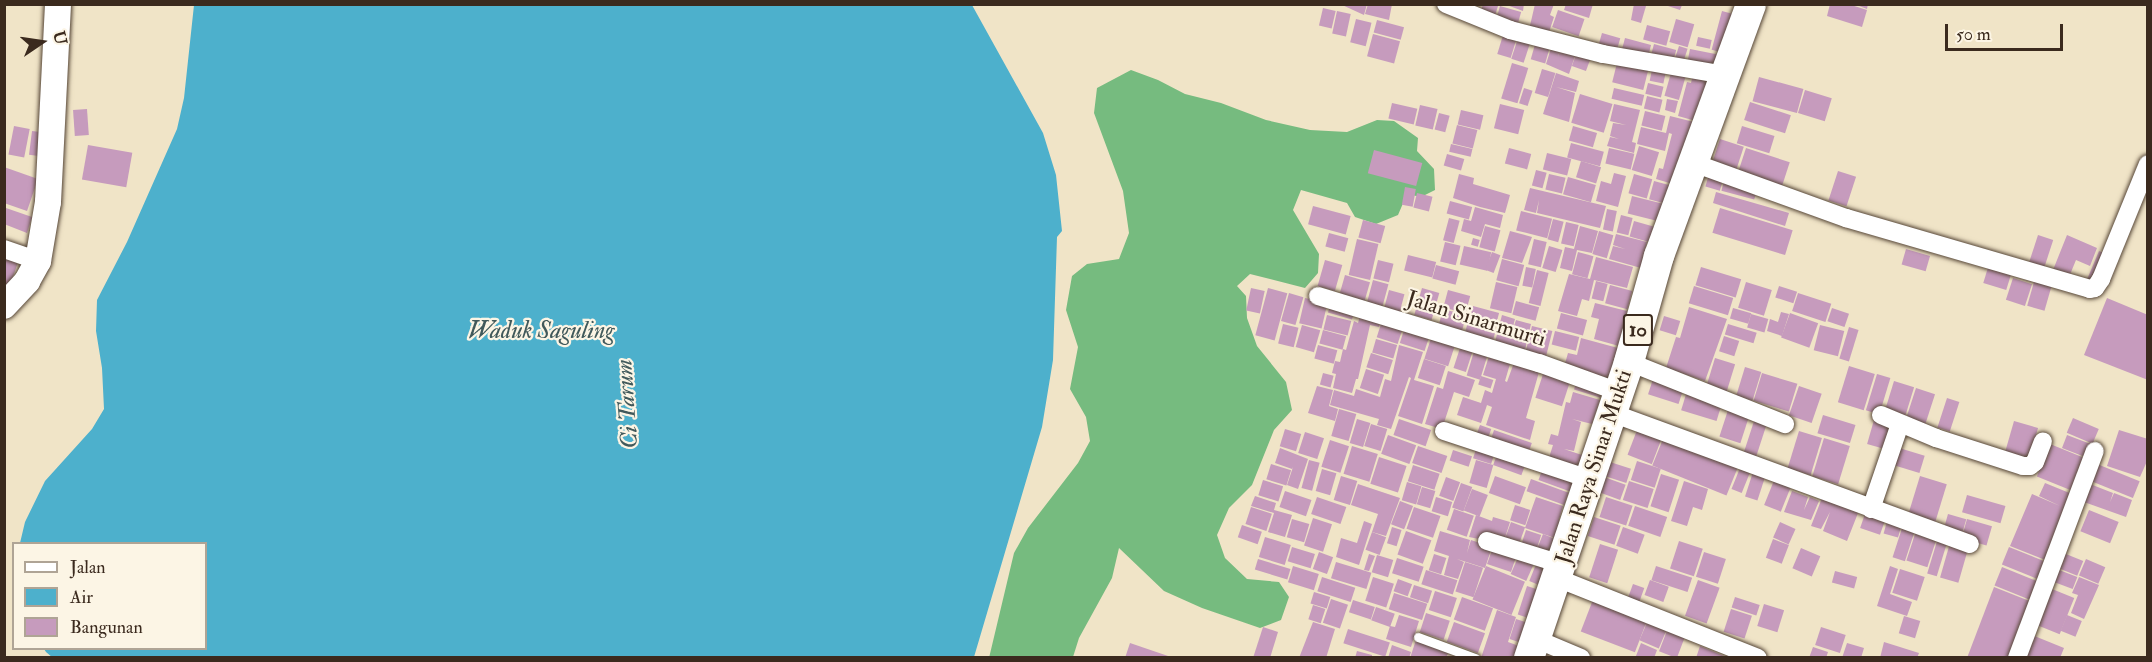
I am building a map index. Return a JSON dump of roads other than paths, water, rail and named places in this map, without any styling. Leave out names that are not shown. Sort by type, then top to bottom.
[{"type":"highway","name":"Jalan Raya Sinar Mukti","points":[[1533,648],[1629,362],[1659,256],[1751,4]]},
{"type":"main road","points":[[4,306],[27,281],[38,261],[48,202],[58,4]]},
{"type":"street","points":[[1446,4],[1510,30],[1603,54],[1724,75]]},
{"type":"street","points":[[1694,163],[1846,218],[2090,289],[2095,288],[2101,279],[2148,164]]},
{"type":"street","points":[[4,249],[38,261]]},
{"type":"street","name":"Jalan Sinarmurti","points":[[1318,296],[1539,363],[1616,402],[1871,509],[1970,544]]},
{"type":"street","points":[[1629,362],[1785,424]]},
{"type":"street","points":[[1881,416],[2023,466],[2030,466],[2035,462],[2043,441]]},
{"type":"street","points":[[1871,509],[1900,424]]},
{"type":"street","points":[[1444,431],[1589,479]]},
{"type":"street","points":[[2017,657],[2095,451]]},
{"type":"street","points":[[1487,541],[1758,657]]},
{"type":"street","points":[[1533,648],[1581,657]]},
{"type":"lane","points":[[1418,637],[1474,657]]},
{"type":"water","name":"Waduk Saguling","points":[[194,5],[972,5],[1043,133],[1056,175],[1062,231],[1057,237],[1053,360],[1042,427],[974,657],[53,658],[45,650],[207,650],[207,542],[20,542],[25,522],[45,481],[92,429],[104,409],[102,368],[96,331],[97,300],[127,242],[177,129],[184,98]]},
{"type":"water label","name":"Ci Tarum","points":[[627,404]]}]
